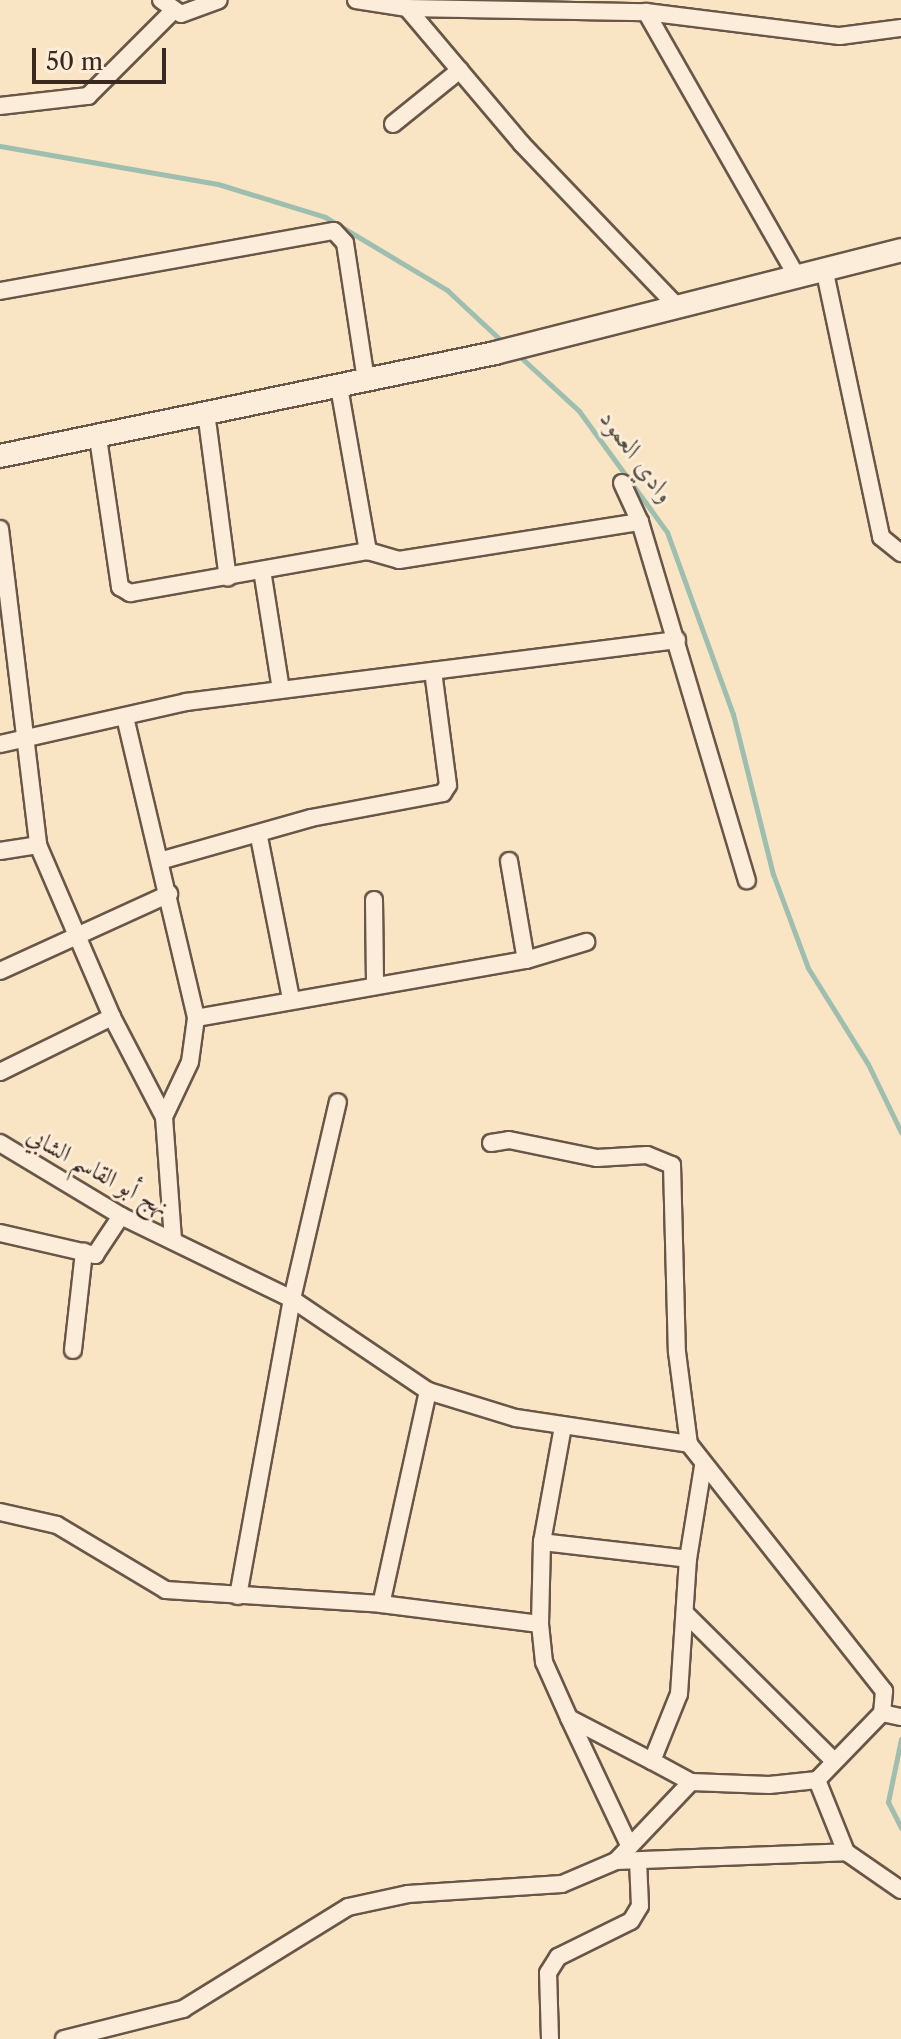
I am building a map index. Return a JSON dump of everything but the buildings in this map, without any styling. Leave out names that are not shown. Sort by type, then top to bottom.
[{"type":"street","points":[[0,106],[88,96],[166,6],[219,0]]},
{"type":"street","points":[[356,0],[407,8],[448,2],[593,5],[840,36],[901,28]]},
{"type":"street","points":[[407,8],[678,307]]},
{"type":"street","points":[[646,12],[795,273]]},
{"type":"street","points":[[393,124],[460,70]]},
{"type":"street","points":[[0,291],[334,231],[345,243],[366,381]]},
{"type":"street","points":[[0,456],[495,353],[678,307],[795,273],[901,250]]},
{"type":"street","points":[[824,268],[881,537],[901,553]]},
{"type":"street","points":[[339,387],[368,551]]},
{"type":"street","points":[[206,412],[228,578]]},
{"type":"street","points":[[98,438],[120,587],[130,593],[368,551],[399,560],[640,522]]},
{"type":"street","points":[[622,483],[640,522],[747,880]]},
{"type":"street","points":[[0,529],[19,653],[38,845],[112,1017],[164,1117],[173,1241]]},
{"type":"street","points":[[262,570],[281,690]]},
{"type":"street","points":[[0,744],[26,742],[125,717],[281,690],[677,640]]},
{"type":"street","points":[[0,655],[19,653]]},
{"type":"street","points":[[163,860],[259,837],[311,818],[443,793],[448,785],[433,671]]},
{"type":"street","points":[[125,717],[163,860],[196,1018],[190,1062],[164,1117]]},
{"type":"street","points":[[259,837],[291,999]]},
{"type":"street","points":[[0,851],[38,845]]},
{"type":"street","points":[[509,861],[526,960]]},
{"type":"street","points":[[0,971],[169,894]]},
{"type":"street","points":[[374,900],[375,984]]},
{"type":"street","points":[[196,1018],[375,984],[526,960],[586,942]]},
{"type":"street","points":[[0,1072],[112,1017]]},
{"type":"street","points":[[238,1596],[292,1299],[338,1102]]},
{"type":"street","points":[[491,1143],[509,1140],[597,1158],[647,1155],[672,1165],[677,1352],[689,1444],[703,1466],[878,1679],[885,1699],[882,1713],[832,1759],[817,1780],[769,1785],[691,1782],[569,1718]]},
{"type":"street","name":"نهج أبو القاسم الشابي","points":[[0,1143],[121,1216],[292,1299],[428,1391],[563,1426],[689,1444]]},
{"type":"street","points":[[0,1233],[98,1254],[121,1216]]},
{"type":"street","points":[[73,1350],[84,1252]]},
{"type":"street","points":[[381,1604],[428,1391]]},
{"type":"street","points":[[563,1426],[542,1542],[540,1624],[544,1662],[629,1845]]},
{"type":"street","points":[[652,1761],[679,1694],[688,1559],[703,1466]]},
{"type":"street","points":[[0,1512],[57,1525],[139,1580],[166,1590],[381,1604],[540,1624]]},
{"type":"street","points":[[542,1542],[688,1559]]},
{"type":"street","points":[[685,1613],[832,1759]]},
{"type":"street","points":[[882,1713],[901,1717]]},
{"type":"street","points":[[817,1780],[846,1852],[901,1890]]},
{"type":"street","points":[[616,1861],[691,1782]]},
{"type":"street","points":[[64,2039],[183,2009],[348,1907],[408,1894],[562,1884],[616,1861],[846,1852]]},
{"type":"street","points":[[550,2039],[548,1973],[558,1957],[631,1921],[640,1906],[638,1861]]},
{"type":"waterway","name":"وادي العمود","points":[[0,146],[218,184],[325,217],[447,290],[505,344]]},
{"type":"waterway","name":"وادي العمود","points":[[516,353],[579,411],[667,532],[733,714],[773,874],[808,968],[868,1064],[901,1132]]},
{"type":"waterway","name":"وادي العمود","points":[[901,1739],[888,1802],[901,1828]]}]
